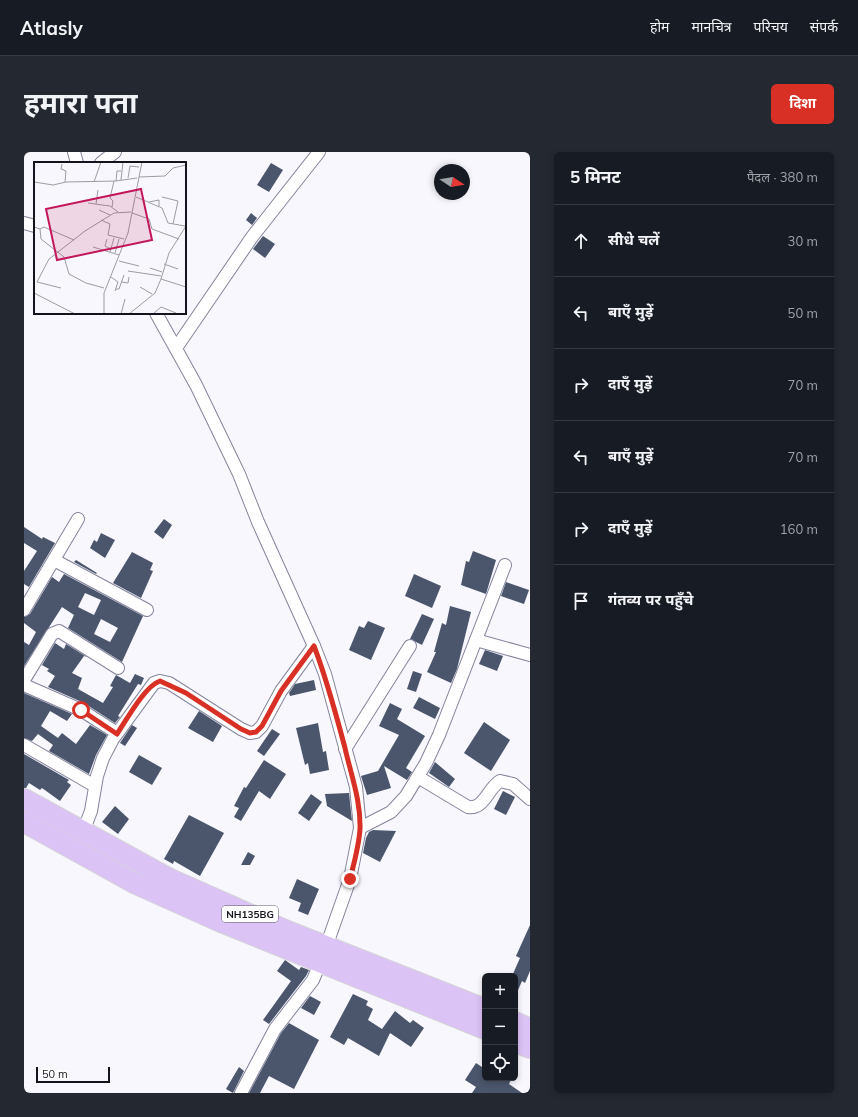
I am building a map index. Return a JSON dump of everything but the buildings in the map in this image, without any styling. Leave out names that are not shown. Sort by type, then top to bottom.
[{"type":"highway","name":"NH135BG","points":[[24,799],[168,878],[323,955],[482,1028]]},
{"type":"highway","name":"NH135BG","points":[[24,822],[134,883],[221,922],[482,1008]]},
{"type":"highway","points":[[518,1023],[530,1029]]},
{"type":"highway","points":[[518,1043],[530,1048]]},
{"type":"street","points":[[74,152],[77,162]]},
{"type":"street","points":[[102,162],[115,152]]},
{"type":"street","points":[[176,348],[252,237],[319,152]]},
{"type":"street","points":[[24,223],[34,226]]},
{"type":"street","points":[[157,314],[176,348],[239,474],[258,522],[314,646],[325,674],[356,788],[360,828],[350,879],[323,955],[313,980],[275,1029],[241,1093]]},
{"type":"street","points":[[24,610],[78,519]]},
{"type":"street","points":[[54,560],[147,610]]},
{"type":"street","points":[[360,828],[391,812],[406,796],[418,777],[439,735],[505,565]]},
{"type":"street","points":[[24,680],[52,634],[59,631],[118,668]]},
{"type":"street","points":[[476,640],[530,656]]},
{"type":"street","points":[[83,832],[91,811],[95,786],[103,758],[117,734],[154,683],[160,681],[186,693],[241,729],[250,733],[256,732],[262,726],[281,691],[314,646]]},
{"type":"street","points":[[345,749],[410,646]]},
{"type":"street","points":[[24,685],[81,710],[117,734]]},
{"type":"street","points":[[24,745],[95,786]]},
{"type":"street","points":[[418,777],[468,807],[474,808],[479,805],[495,784],[500,781],[513,784],[530,799]]},
{"type":"route","points":[[81,710],[117,734],[148,690],[154,683],[160,681],[168,683],[186,693],[241,729],[250,733],[256,732],[262,726],[273,708],[281,691],[314,646],[325,674],[356,788],[359,806],[360,828],[350,879]]}]
